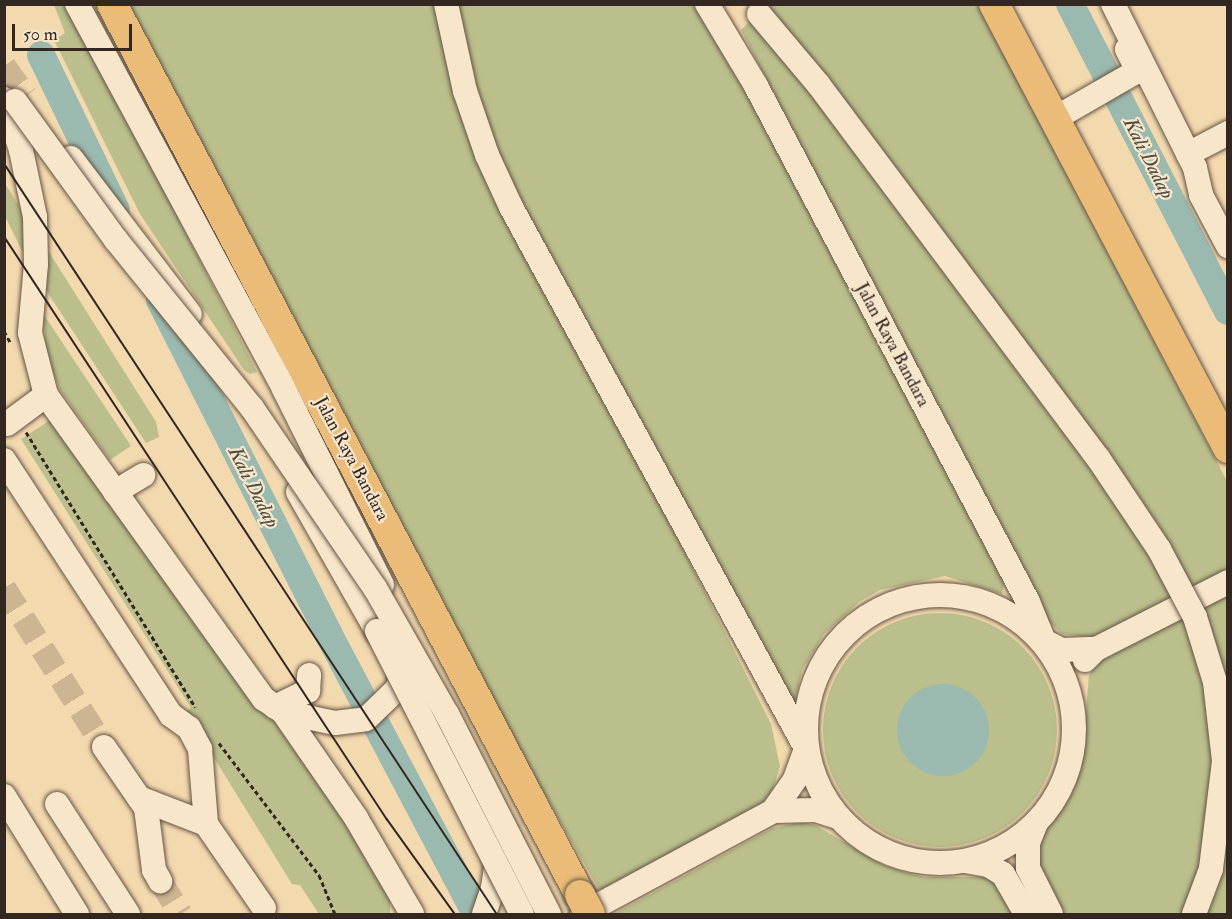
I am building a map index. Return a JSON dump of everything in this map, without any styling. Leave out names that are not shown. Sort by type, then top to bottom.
[{"type":"main road","name":"Jalan Raya Bandara","points":[[112,4],[584,908]]},
{"type":"main road","points":[[994,4],[1227,448]]},
{"type":"street","name":"Jalan Raya Bandara","points":[[77,4],[284,388],[406,633],[493,826],[498,850],[493,888],[484,915]]},
{"type":"street","points":[[446,4],[465,91],[488,155],[511,207],[806,748],[820,791],[838,817],[862,839],[890,854],[917,862],[963,861],[988,865],[1003,874],[1026,915]]},
{"type":"street","name":"Jalan Raya Bandara","points":[[707,4],[756,86],[1028,602],[1044,642],[1071,694]]},
{"type":"street","points":[[1054,120],[1134,74],[1136,67],[1104,4]]},
{"type":"street","points":[[1113,4],[1191,161],[1201,195],[1227,246]]},
{"type":"street","points":[[754,9],[818,84],[1098,458],[1159,549],[1195,617],[1215,682],[1224,760],[1211,869],[1194,915]]},
{"type":"street","points":[[12,94],[44,121],[216,350],[377,631],[522,915]]},
{"type":"street","points":[[12,94],[35,217],[36,264],[30,333],[46,395],[264,699],[279,710],[356,818],[407,910]]},
{"type":"street","points":[[12,94],[116,240],[252,408],[375,588],[447,714],[549,915]]},
{"type":"street","points":[[1191,161],[1227,134]]},
{"type":"street","points":[[1191,161],[1214,189],[1227,214]]},
{"type":"street","points":[[12,421],[46,395]]},
{"type":"street","points":[[4,460],[171,715],[189,728],[200,749],[206,824],[264,908]]},
{"type":"street","points":[[115,492],[143,476]]},
{"type":"street","points":[[963,861],[1005,848],[1039,818],[1059,792],[1071,766],[1075,730],[1071,694],[1074,677],[1096,649],[1227,582]]},
{"type":"street","points":[[773,811],[795,779],[806,748],[806,711],[820,670],[851,627],[892,603],[934,595],[963,598],[1005,613],[1044,642],[1062,650],[1096,649]]},
{"type":"street","points":[[279,710],[335,723],[366,719],[398,689],[406,666],[406,633]]},
{"type":"street","points":[[279,710],[308,691],[309,675]]},
{"type":"street","points":[[104,747],[148,815],[154,870],[160,881]]},
{"type":"street","points":[[4,796],[77,915]]},
{"type":"street","points":[[139,798],[206,824]]},
{"type":"street","points":[[57,804],[128,915]]},
{"type":"street","points":[[584,908],[773,811],[816,810],[838,817]]},
{"type":"street","points":[[1039,818],[1028,843],[1028,868],[1051,915]]},
{"type":"path","points":[[12,421],[199,714]]},
{"type":"path","points":[[219,742],[319,875],[335,915]]},
{"type":"green space","points":[[54,5],[69,5],[257,372],[250,374],[244,370],[140,214],[54,40],[65,33]]},
{"type":"green space","points":[[125,5],[436,5],[443,45],[666,515],[771,724],[780,766],[769,802],[603,896],[478,678]]},
{"type":"green space","points":[[452,5],[694,5],[733,68],[1005,579],[1002,594],[945,576],[880,590],[859,602],[824,634],[802,670],[794,704],[511,188],[484,123]]},
{"type":"green space","points":[[765,5],[978,5],[1227,481],[1227,573],[1099,638],[1062,634],[1045,618],[741,30]]},
{"type":"green space","points":[[4,182],[26,217],[25,257],[5,216]]},
{"type":"green space","points":[[49,252],[156,422],[159,437],[146,443],[46,290]]},
{"type":"green space","points":[[42,312],[131,446],[110,460],[60,390],[48,359]]},
{"type":"green space","points":[[52,419],[362,840],[390,897],[390,914],[319,914],[300,885],[292,884],[200,735],[187,711],[191,708],[21,439]]},
{"type":"green space","points":[[1227,590],[1227,914],[1063,914],[1036,864],[1036,843],[1063,806],[1081,767],[1089,675],[1105,655]]},
{"type":"green space","points":[[940,613],[963,615],[985,622],[1005,633],[1023,647],[1037,665],[1048,685],[1055,707],[1057,730],[1055,753],[1048,775],[1037,795],[1023,813],[1005,827],[985,838],[963,845],[940,847],[917,845],[895,838],[875,827],[857,813],[843,795],[832,775],[825,753],[823,730],[825,707],[832,685],[843,665],[857,647],[875,633],[895,622],[917,615]]},
{"type":"green space","points":[[801,822],[815,825],[885,866],[904,872],[925,877],[984,877],[994,881],[1014,914],[614,914],[773,828]]},
{"type":"water","points":[[943,684],[969,692],[981,704],[989,730],[981,756],[969,768],[943,776],[917,768],[905,756],[897,730],[905,704],[917,692]]},
{"type":"waterway","name":"Kali Dadap","points":[[1070,4],[1228,311]]},
{"type":"waterway","name":"Kali Dadap","points":[[41,55],[116,210]]},
{"type":"waterway","name":"Kali Dadap","points":[[160,300],[329,635],[476,914]]},
{"type":"tunnel","points":[[4,66],[26,96]]},
{"type":"tunnel","points":[[4,588],[104,747]]},
{"type":"tunnel","points":[[160,881],[181,914]]},
{"type":"tram line","points":[[4,163],[497,914]]},
{"type":"tram line","points":[[4,236],[387,819],[455,914]]}]
